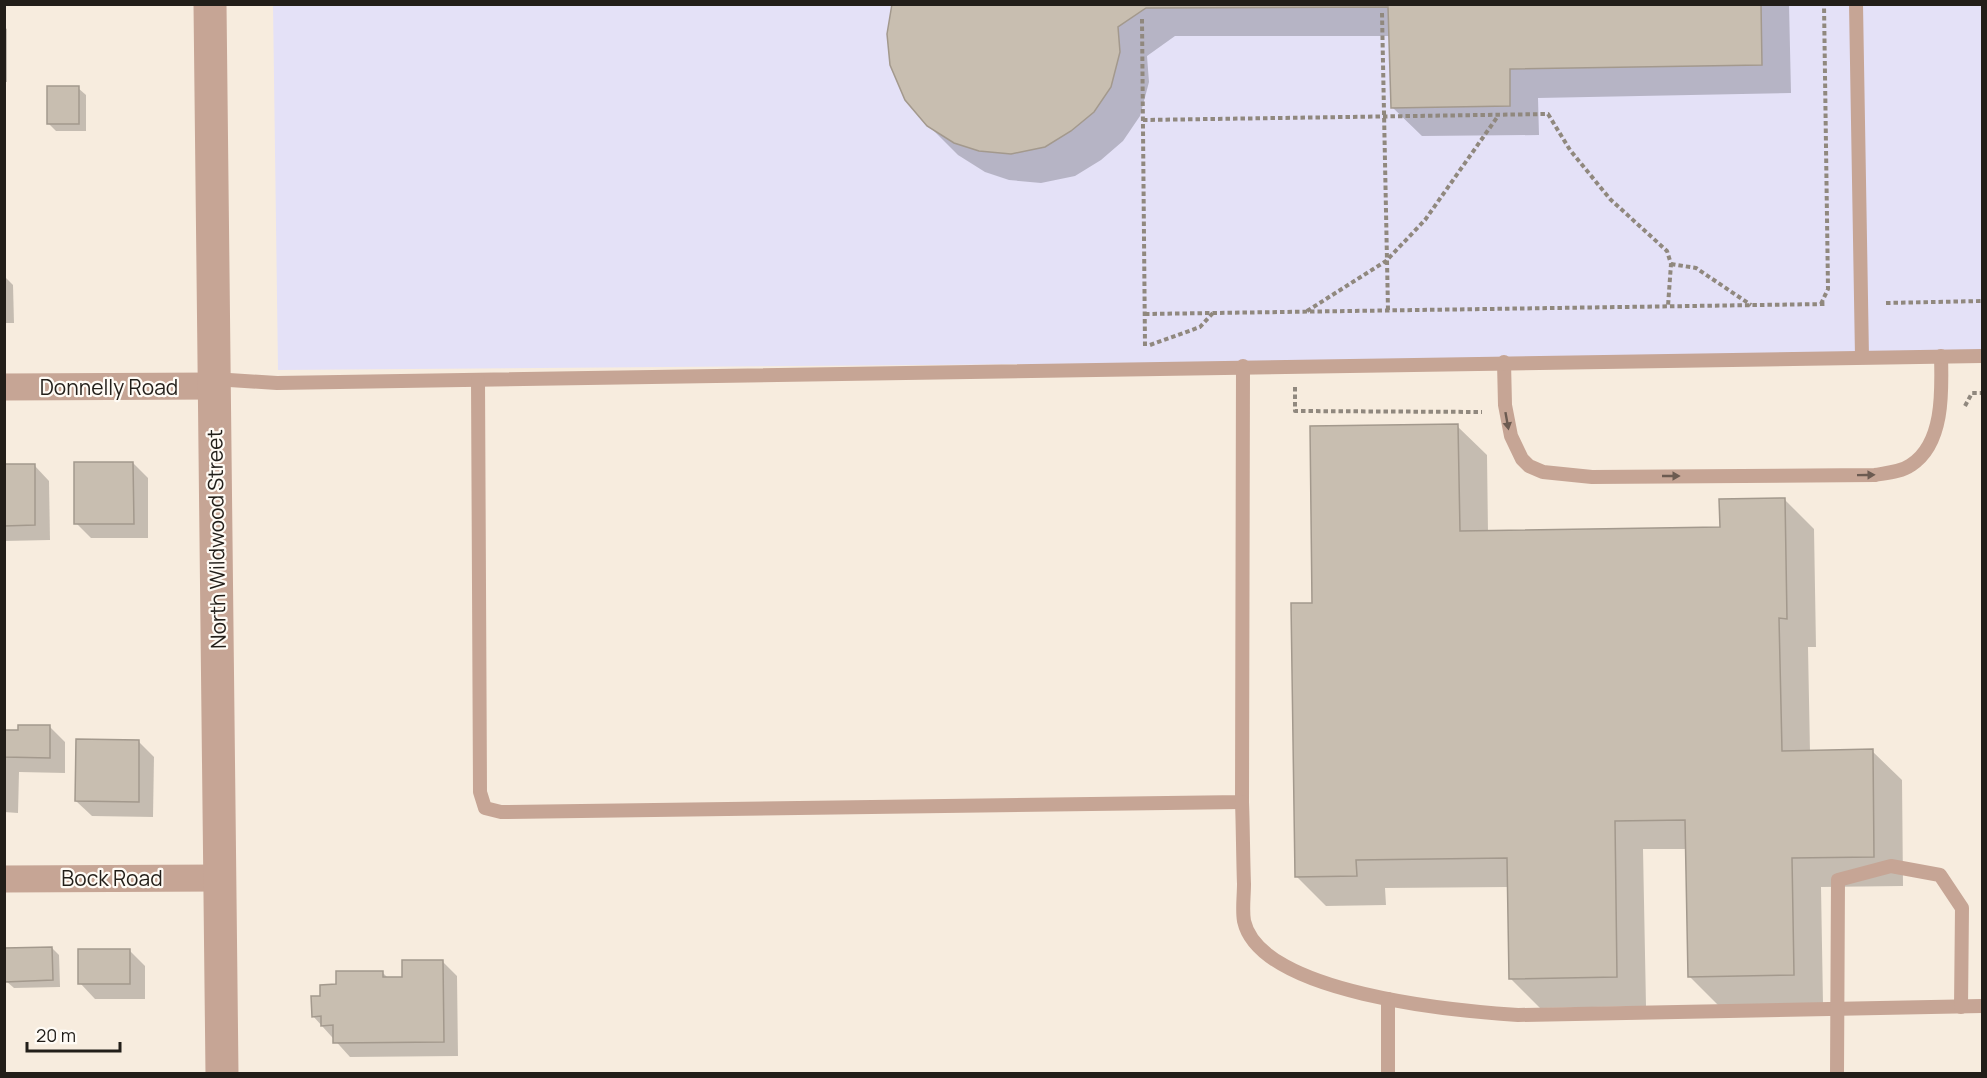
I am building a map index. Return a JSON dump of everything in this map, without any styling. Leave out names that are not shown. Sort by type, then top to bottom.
[{"type":"street","name":"North Wildwood Street","points":[[210,4],[222,1074]]},
{"type":"street","name":"Donnelly Road","points":[[4,387],[214,382]]},
{"type":"street","name":"Bock Road","points":[[4,879],[220,878]]},
{"type":"lane","points":[[1856,4],[1862,357]]},
{"type":"lane","points":[[1504,363],[1505,405],[1511,436],[1522,459],[1529,466],[1544,472],[1592,477],[1875,475],[1910,466],[1928,446],[1939,408],[1941,356]]},
{"type":"lane","points":[[214,382],[277,383],[1983,356]]},
{"type":"lane","points":[[1243,366],[1244,922],[1257,947],[1289,971],[1388,999],[1461,1012],[1518,1015],[1983,1006]]},
{"type":"lane","points":[[478,380],[480,792],[485,808],[501,812],[1242,802]]},
{"type":"lane","points":[[1837,1074],[1838,880],[1892,866],[1940,875],[1962,908],[1961,1007]]},
{"type":"lane","points":[[1388,999],[1389,1074]]},
{"type":"path","points":[[1821,304],[1828,289],[1824,4]]},
{"type":"path","points":[[1382,13],[1382,117],[1388,310]]},
{"type":"path","points":[[1143,19],[1145,346]]},
{"type":"path","points":[[1143,120],[1548,114],[1570,150],[1610,199],[1667,250],[1671,264],[1668,306]]},
{"type":"path","points":[[1306,311],[1386,261],[1425,220],[1498,115]]},
{"type":"path","points":[[1671,264],[1696,268],[1751,305]]},
{"type":"path","points":[[1886,303],[1983,302]]},
{"type":"path","points":[[1144,314],[1827,304]]},
{"type":"path","points":[[1133,347],[1145,346],[1200,327],[1213,313]]},
{"type":"shaded area","points":[[273,5],[1982,5],[1982,357],[278,370]]},
{"type":"building","points":[[892,4],[1761,4],[1762,65],[1510,69],[1510,106],[1391,108],[1388,7],[1146,8],[1118,27],[1120,52],[1111,87],[1094,112],[1071,131],[1045,147],[1011,154],[979,151],[954,143],[927,126],[905,100],[890,65],[887,34]]},
{"type":"building","points":[[47,86],[79,86],[79,124],[47,124]]},
{"type":"building","points":[[1458,424],[1460,531],[1720,527],[1719,499],[1785,498],[1787,619],[1779,618],[1782,751],[1873,749],[1874,857],[1792,858],[1794,975],[1688,977],[1685,820],[1615,821],[1617,977],[1509,979],[1507,858],[1356,860],[1357,876],[1295,877],[1291,603],[1312,603],[1310,426]]},
{"type":"building","points":[[74,462],[133,462],[134,524],[74,524]]},
{"type":"building","points":[[4,464],[35,464],[35,525],[4,526]]},
{"type":"building","points":[[18,725],[50,725],[50,758],[4,757],[4,730],[18,730]]},
{"type":"building","points":[[76,739],[139,740],[139,802],[75,801]]},
{"type":"building","points":[[52,947],[53,980],[5,982],[4,948]]},
{"type":"building","points":[[78,949],[130,949],[130,984],[78,984]]},
{"type":"building","points":[[402,960],[443,960],[444,1042],[333,1043],[333,1025],[321,1026],[321,1016],[312,1017],[311,996],[320,996],[320,985],[336,984],[336,971],[383,971],[383,977],[402,977]]}]
